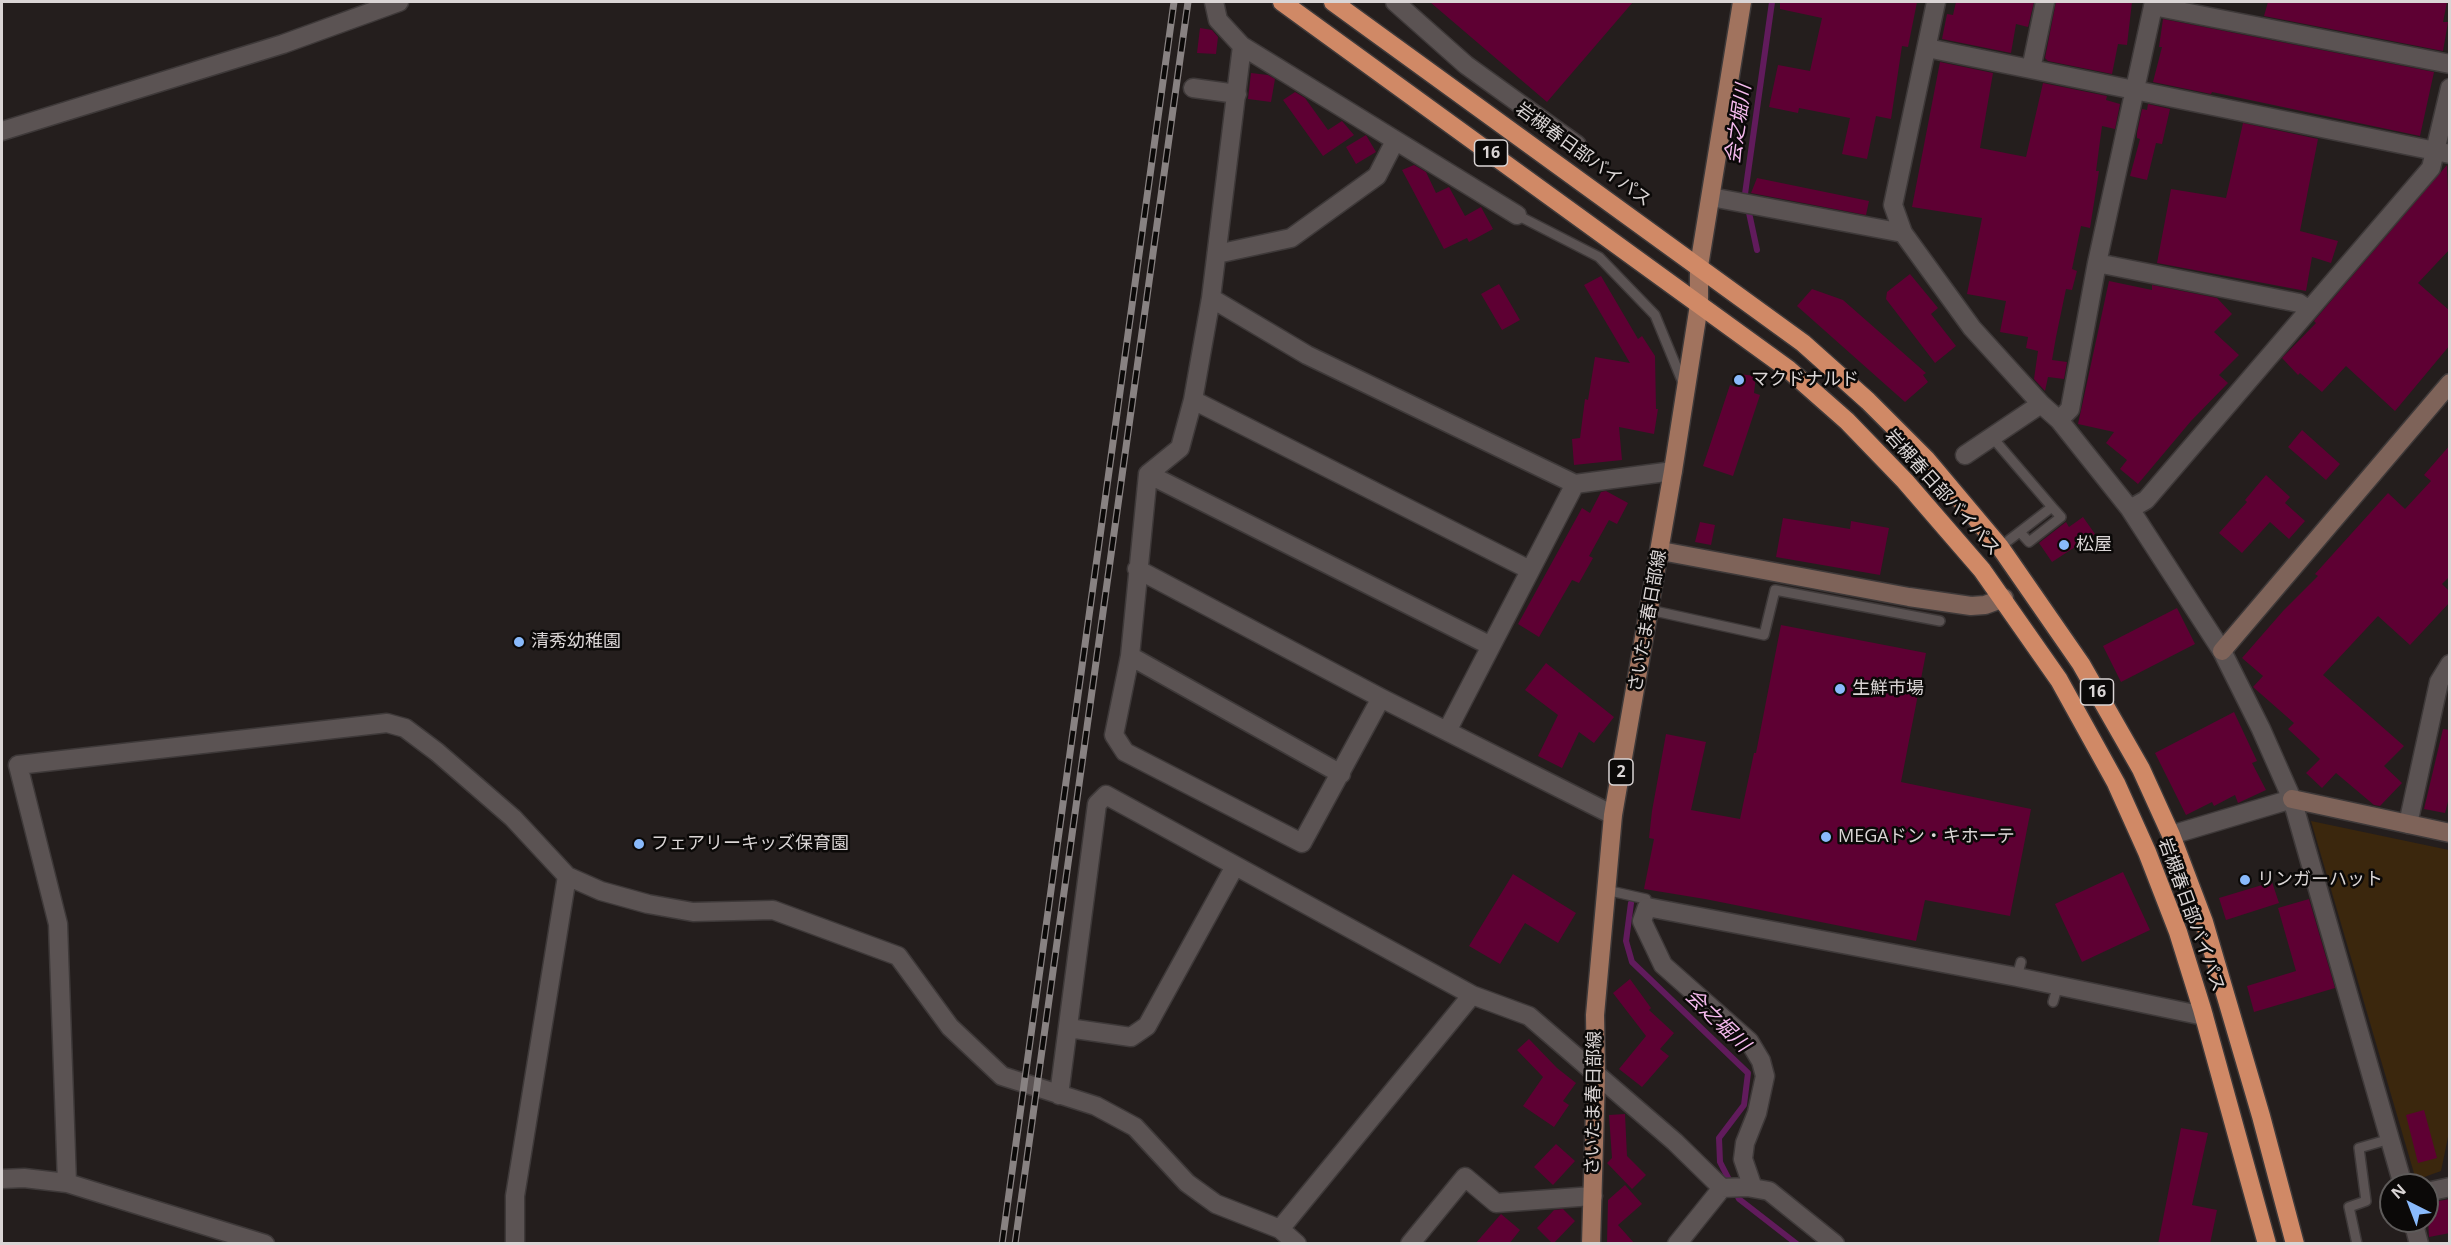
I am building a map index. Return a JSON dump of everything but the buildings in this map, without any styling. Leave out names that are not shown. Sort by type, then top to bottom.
[{"type":"highway","name":"岩槻春日部バイパス","points":[[1282,2],[1788,369],[1848,421],[1952,533],[2004,598],[2059,680],[2116,783],[2147,852],[2178,932],[2204,1016],[2267,1244]]},
{"type":"highway","name":"岩槻春日部バイパス","points":[[1333,2],[1803,343],[1868,401],[1926,459],[2000,547],[2081,664],[2141,769],[2171,835],[2204,922],[2261,1116],[2295,1244]]},
{"type":"main road","name":"さいたま春日部線","points":[[1592,1244],[1595,1015],[1613,815],[1657,612],[1661,551],[1699,305],[1699,266],[1742,2]]},
{"type":"street","points":[[2,131],[284,44],[399,2]]},
{"type":"street","points":[[1214,2],[1218,20],[1242,45],[1517,215]]},
{"type":"street","points":[[1395,2],[1466,65],[1577,145]]},
{"type":"street","points":[[1936,2],[1893,206],[1903,233],[1972,328],[2041,404],[2059,420],[2130,509],[2222,651],[2261,729],[2292,799],[2400,1173]]},
{"type":"street","points":[[2031,69],[2045,2]]},
{"type":"street","points":[[2059,420],[2070,409],[2097,263],[2154,4],[2450,64]]},
{"type":"street","points":[[1242,45],[1211,298],[1193,400],[1180,448],[1148,474],[1130,656],[1114,735],[1125,752],[1302,843],[1381,698]]},
{"type":"street","points":[[1927,48],[2134,92],[2443,152]]},
{"type":"street","points":[[1193,88],[1237,94]]},
{"type":"street","points":[[2130,509],[2146,500],[2431,168],[2443,152],[2450,88]]},
{"type":"street","points":[[1217,254],[1292,237],[1377,176],[1395,141]]},
{"type":"street","points":[[1711,197],[1762,209],[1903,233]]},
{"type":"street","points":[[2097,263],[2299,303],[2309,310]]},
{"type":"street","points":[[1211,298],[1307,355],[1575,484],[1673,471]]},
{"type":"street","points":[[2222,651],[2450,383]]},
{"type":"street","points":[[1193,400],[1530,570]]},
{"type":"street","points":[[1965,455],[2041,404]]},
{"type":"street","points":[[1148,474],[1491,646]]},
{"type":"street","points":[[1447,732],[1575,484]]},
{"type":"street","points":[[1661,551],[1909,597],[1971,606],[1985,605],[2004,598]]},
{"type":"street","points":[[1137,569],[1381,698],[1613,815]]},
{"type":"street","points":[[1130,656],[1341,774]]},
{"type":"street","points":[[2408,824],[2439,682],[2450,664]]},
{"type":"street","points":[[67,1183],[58,924],[18,765],[387,723],[405,728],[437,752],[513,818],[567,876],[601,891],[693,912],[773,910],[898,956],[950,1027],[1002,1076],[1096,1106],[1135,1126],[1186,1183],[1216,1204],[1280,1229],[1297,1244]]},
{"type":"street","points":[[1059,1095],[1097,804],[1106,795],[1472,995],[1529,1016],[1596,1076],[1735,1188],[1769,1191],[1835,1244]]},
{"type":"street","points":[[2171,835],[2292,799],[2450,833]]},
{"type":"street","points":[[1068,1028],[1131,1036],[1147,1026],[1235,866]]},
{"type":"street","points":[[515,1244],[515,1196],[567,876]]},
{"type":"street","points":[[1677,1244],[1735,1188],[1745,1143],[1756,1113],[1765,1076],[1761,1061],[1749,1041],[1663,965],[1642,921],[1647,907],[2019,969],[2055,994],[2204,1016]]},
{"type":"street","points":[[1280,1229],[1472,995]]},
{"type":"street","points":[[1410,1244],[1465,1177],[1496,1203],[1593,1196]]},
{"type":"street","points":[[2,1179],[24,1178],[67,1183],[265,1244]]},
{"type":"lane","points":[[1517,215],[1599,257],[1655,315],[1686,389]]},
{"type":"lane","points":[[1992,437],[2052,507],[2000,547]]},
{"type":"lane","points":[[1657,612],[1764,635],[1775,590],[1940,621]]},
{"type":"lane","points":[[1907,616],[1909,597]]},
{"type":"lane","points":[[1606,890],[1646,899],[1647,907]]},
{"type":"lane","points":[[2357,1244],[2349,1207],[2366,1201],[2360,1148],[2390,1139]]},
{"type":"shaded area","points":[[2311,821],[2449,850],[2449,1132],[2441,1171],[2414,1173]]},
{"type":"waterway","name":"会之堀川","points":[[1757,250],[1745,194],[1772,2]]},
{"type":"waterway","name":"会之堀川","points":[[1631,903],[1626,941],[1632,962],[1748,1073],[1744,1105],[1719,1138],[1720,1162],[1739,1199],[1797,1244]]},
{"type":"railway","points":[[1002,1244],[1174,2]]},
{"type":"railway","points":[[1015,1244],[1188,2]]},
{"type":"place","name":"マクドナルド","points":[[1739,380]]},
{"type":"place","name":"松屋","points":[[2064,545]]},
{"type":"place","name":"清秀幼稚園","points":[[519,642]]},
{"type":"place","name":"生鮮市場","points":[[1840,689]]},
{"type":"place","name":"MEGAドン・キホーテ","points":[[1826,837]]},
{"type":"place","name":"フェアリーキッズ保育園","points":[[639,844]]},
{"type":"place","name":"リンガーハット","points":[[2245,880]]}]
